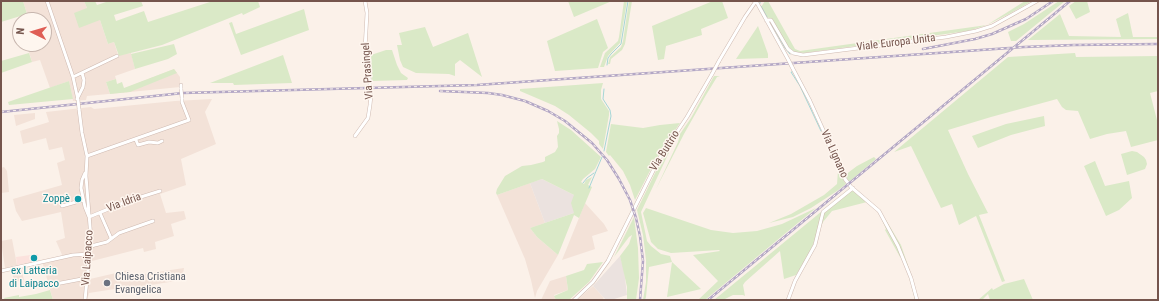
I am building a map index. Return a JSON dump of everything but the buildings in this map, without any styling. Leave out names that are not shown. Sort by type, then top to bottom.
[{"type":"street","name":"Via Laipacco","points":[[47,1],[72,77],[87,156],[86,171],[91,246],[85,300]]},
{"type":"street","name":"Via Prasingel","points":[[355,136],[368,118],[370,105],[370,84],[365,49],[367,13],[365,1]]},
{"type":"street","name":"Via Lignano","points":[[756,1],[810,101],[836,162],[845,179],[852,188],[874,206],[882,216],[906,264],[917,300]]},
{"type":"street","name":"Via Buttrio","points":[[574,300],[601,270],[659,159],[687,117],[745,17],[756,1]]},
{"type":"street","name":"Viale Europa Unita","points":[[766,20],[771,20],[788,48],[793,53],[803,55],[924,40],[970,32],[992,26],[1037,1]]},
{"type":"street","points":[[72,77],[117,56]]},
{"type":"street","name":"Via Laipacco","points":[[77,99],[83,87],[84,80],[82,73]]},
{"type":"street","points":[[87,156],[136,140],[189,120],[182,102],[181,85]]},
{"type":"street","points":[[136,140],[138,145],[149,142],[158,143],[162,141]]},
{"type":"street","name":"Via Laipacco","points":[[86,171],[82,177],[80,186],[89,217]]},
{"type":"street","points":[[788,300],[795,281],[815,245],[823,212],[852,188]]},
{"type":"street","name":"Via Idria","points":[[89,217],[128,201],[160,191]]},
{"type":"street","points":[[60,200],[62,206],[83,200]]},
{"type":"street","points":[[100,213],[111,238]]},
{"type":"street","points":[[91,246],[107,242],[118,233],[153,221]]},
{"type":"street","points":[[1,271],[73,255],[90,254]]},
{"type":"street","points":[[45,286],[87,278]]},
{"type":"shaded area","points":[[23,1],[84,1],[87,8],[100,20],[108,44],[114,42],[118,55],[131,53],[135,69],[115,76],[116,79],[106,82],[110,94],[87,96],[86,100],[73,101],[69,81],[50,88],[40,60],[32,62],[29,52],[52,52],[52,12],[26,12]]},
{"type":"shaded area","points":[[174,69],[180,77],[180,87],[110,94]]},
{"type":"shaded area","points":[[212,99],[205,112],[216,144],[181,159],[186,185],[160,194],[166,213],[184,211],[186,219],[171,224],[174,236],[155,242],[156,249],[144,252],[143,248],[92,261],[90,279],[129,270],[131,276],[184,268],[182,280],[89,293],[87,300],[53,300],[42,261],[63,257],[56,241],[65,238],[61,212],[22,221],[16,211],[13,199],[62,185],[57,163],[65,160],[62,147],[49,150],[46,138],[23,144],[20,131],[49,122],[46,112],[91,107],[94,109]]},
{"type":"shaded area","points":[[35,113],[35,119],[16,126],[14,115]]},
{"type":"shaded area","points":[[4,167],[7,171],[9,192],[1,193],[1,168]]},
{"type":"shaded area","points":[[542,179],[574,195],[574,213],[545,223],[530,183]]},
{"type":"shaded area","points":[[530,183],[545,223],[530,228],[537,237],[558,255],[537,291],[535,298],[525,259],[497,195]]},
{"type":"shaded area","points":[[585,203],[604,224],[608,231],[592,236],[595,249],[562,260]]},
{"type":"shaded area","points":[[12,239],[17,265],[5,268],[1,241]]},
{"type":"shaded area","points":[[38,254],[39,261],[17,265],[16,257]]},
{"type":"shaded area","points":[[620,256],[624,270],[627,295],[606,300],[593,286]]},
{"type":"shaded area","points":[[21,268],[24,280],[14,282],[12,270]]},
{"type":"shaded area","points":[[566,276],[568,290],[554,295],[556,300],[541,300],[550,281]]},
{"type":"shaded area","points":[[593,286],[604,298],[601,300],[577,300]]},
{"type":"green space","points":[[1,1],[23,1],[26,12],[12,12],[12,19],[1,22]]},
{"type":"green space","points":[[84,1],[95,1],[97,5],[109,1],[141,1],[143,6],[114,15],[116,21],[144,11],[148,22],[213,1],[258,1],[260,7],[243,15],[242,13],[162,45],[119,56],[114,42],[108,44],[100,20],[79,28],[74,13],[87,8]]},
{"type":"green space","points":[[568,1],[612,1],[574,17]]},
{"type":"green space","points":[[624,1],[627,1],[620,43],[608,56],[604,67],[600,67],[605,53],[618,41]]},
{"type":"green space","points":[[629,1],[632,1],[625,44],[622,50],[611,59],[610,64],[608,64],[610,57],[621,47],[623,41]]},
{"type":"green space","points":[[713,1],[722,1],[728,18],[701,29],[702,35],[666,46],[664,59],[658,60],[652,26]]},
{"type":"green space","points":[[765,1],[768,1],[795,49],[800,51],[987,25],[968,31],[804,53],[794,52],[787,45],[772,19],[766,17],[761,7]]},
{"type":"green space","points":[[1025,1],[1032,1],[1011,13],[987,25]]},
{"type":"green space","points":[[1059,1],[1065,1],[1016,41],[1011,41],[1008,32],[1024,24]]},
{"type":"green space","points":[[1076,1],[1087,1],[1090,12],[1076,19],[1069,6]]},
{"type":"green space","points":[[304,9],[309,30],[241,55],[229,23],[232,22],[236,34]]},
{"type":"green space","points":[[1128,13],[1133,37],[1158,37],[1158,39],[1028,40],[1060,14],[1069,36],[1121,37],[1116,19]]},
{"type":"green space","points":[[597,19],[608,48],[603,52],[598,68],[555,71],[547,41]]},
{"type":"green space","points":[[758,26],[768,58],[736,59]]},
{"type":"green space","points":[[425,27],[433,47],[468,33],[482,77],[460,60],[455,64],[455,76],[449,74],[416,73],[403,67],[397,45],[402,45],[399,33]]},
{"type":"green space","points":[[174,44],[177,54],[168,59],[135,69],[131,54]]},
{"type":"green space","points":[[386,50],[392,50],[401,73],[408,78],[407,80],[372,81],[368,56]]},
{"type":"green space","points":[[29,53],[32,62],[1,73],[1,61]]},
{"type":"green space","points":[[1075,53],[1076,57],[1158,56],[1158,91],[1150,93],[1158,124],[1158,140],[1131,147],[1126,131],[1090,139],[1078,111],[1066,110],[1057,99],[948,130],[988,213],[979,215],[1005,281],[1002,282],[976,216],[959,225],[952,204],[941,208],[911,146],[894,152],[1008,57]]},
{"type":"green space","points":[[283,55],[292,83],[234,85],[233,83],[210,83]]},
{"type":"green space","points":[[174,69],[177,73],[130,92],[110,94],[106,82],[116,79],[117,84],[122,82],[124,88]]},
{"type":"green space","points":[[714,76],[720,76],[717,77],[706,95],[656,189],[678,142],[680,134],[691,118]]},
{"type":"green space","points":[[69,81],[73,99],[9,105],[8,102]]},
{"type":"green space","points":[[603,83],[601,99],[609,111],[609,115],[603,149],[599,144],[599,141],[591,133],[569,115],[555,106],[520,91],[520,89]]},
{"type":"green space","points":[[1044,116],[1045,126],[1011,135],[978,148],[972,136],[1006,124]]},
{"type":"green space","points":[[557,121],[571,130],[601,157],[595,169],[581,182],[584,184],[586,180],[592,177],[588,185],[592,187],[579,218],[574,215],[558,255],[537,237],[530,228],[574,213],[571,203],[574,195],[542,179],[497,195],[496,193],[505,176],[522,166],[543,162],[545,161],[545,157],[555,152],[558,147],[557,136],[559,133]]},
{"type":"green space","points":[[680,123],[656,159],[635,200],[623,171],[606,152],[611,124],[643,128]]},
{"type":"green space","points":[[672,146],[641,212],[647,241],[661,254],[670,256],[672,262],[649,267],[646,297],[645,300],[643,300],[646,282],[646,260],[643,235],[637,210],[658,167]]},
{"type":"green space","points":[[1132,151],[1137,152],[1144,157],[1147,164],[1145,169],[1127,175],[1121,154]]},
{"type":"green space","points":[[874,157],[876,159],[849,182],[845,175],[857,166]]},
{"type":"green space","points":[[1095,161],[1105,186],[1129,181],[1132,198],[1119,210],[1106,216],[1084,166]]},
{"type":"green space","points":[[838,171],[846,184],[837,191],[811,208],[793,217],[769,223],[791,214],[824,195],[837,184]]},
{"type":"green space","points":[[850,188],[867,202],[832,211],[823,222],[808,256],[796,275],[784,279],[780,251],[745,282],[743,285],[745,296],[733,295],[723,300],[714,300]]},
{"type":"green space","points":[[646,208],[711,230],[733,233],[757,231],[782,224],[816,208],[705,300],[698,300],[718,281],[693,255],[720,251],[671,253],[658,249],[651,242],[643,213]]},
{"type":"green space","points":[[634,217],[638,248],[639,278],[636,300],[627,300],[627,287],[620,256],[629,244],[632,235],[614,257]]},
{"type":"green space","points":[[882,220],[886,220],[901,245],[918,300],[915,300],[909,276],[901,256],[900,257],[885,230],[886,229]]},
{"type":"green space","points":[[603,262],[589,282],[569,300],[556,300],[554,296],[568,290],[566,276],[584,270],[587,264]]},
{"type":"green space","points":[[672,262],[701,289],[667,297]]},
{"type":"green space","points":[[1024,279],[1033,300],[990,300],[988,294],[982,300],[978,300],[992,288],[993,290],[1004,284]]},
{"type":"green space","points":[[50,290],[53,300],[5,300],[4,298],[19,295],[19,297]]},
{"type":"waterway","points":[[607,65],[608,58],[621,44],[628,1]]},
{"type":"waterway","points":[[761,6],[767,17]]},
{"type":"waterway","points":[[770,22],[790,54]]},
{"type":"waterway","points":[[792,72],[821,131]]},
{"type":"waterway","points":[[604,89],[603,99],[610,110],[611,116],[604,151]]},
{"type":"waterway","points":[[589,188],[602,157]]},
{"type":"waterway","points":[[583,183],[594,173]]},
{"type":"railway","points":[[923,49],[975,39],[992,34],[1026,19],[1053,1]]},
{"type":"railway","points":[[708,300],[1070,1]]},
{"type":"railway","points":[[1,112],[183,93],[477,85],[1024,47],[1158,44]]},
{"type":"railway","points":[[440,91],[488,93],[525,101],[548,111],[565,121],[592,143],[607,160],[619,179],[630,200],[636,218],[643,261],[640,300]]},
{"type":"place","name":"Zoppè","points":[[78,199]]},
{"type":"place","name":"ex Latteria di Laipacco","points":[[34,258]]},
{"type":"place","name":"Chiesa Cristiana Evangelica","points":[[107,283]]}]
